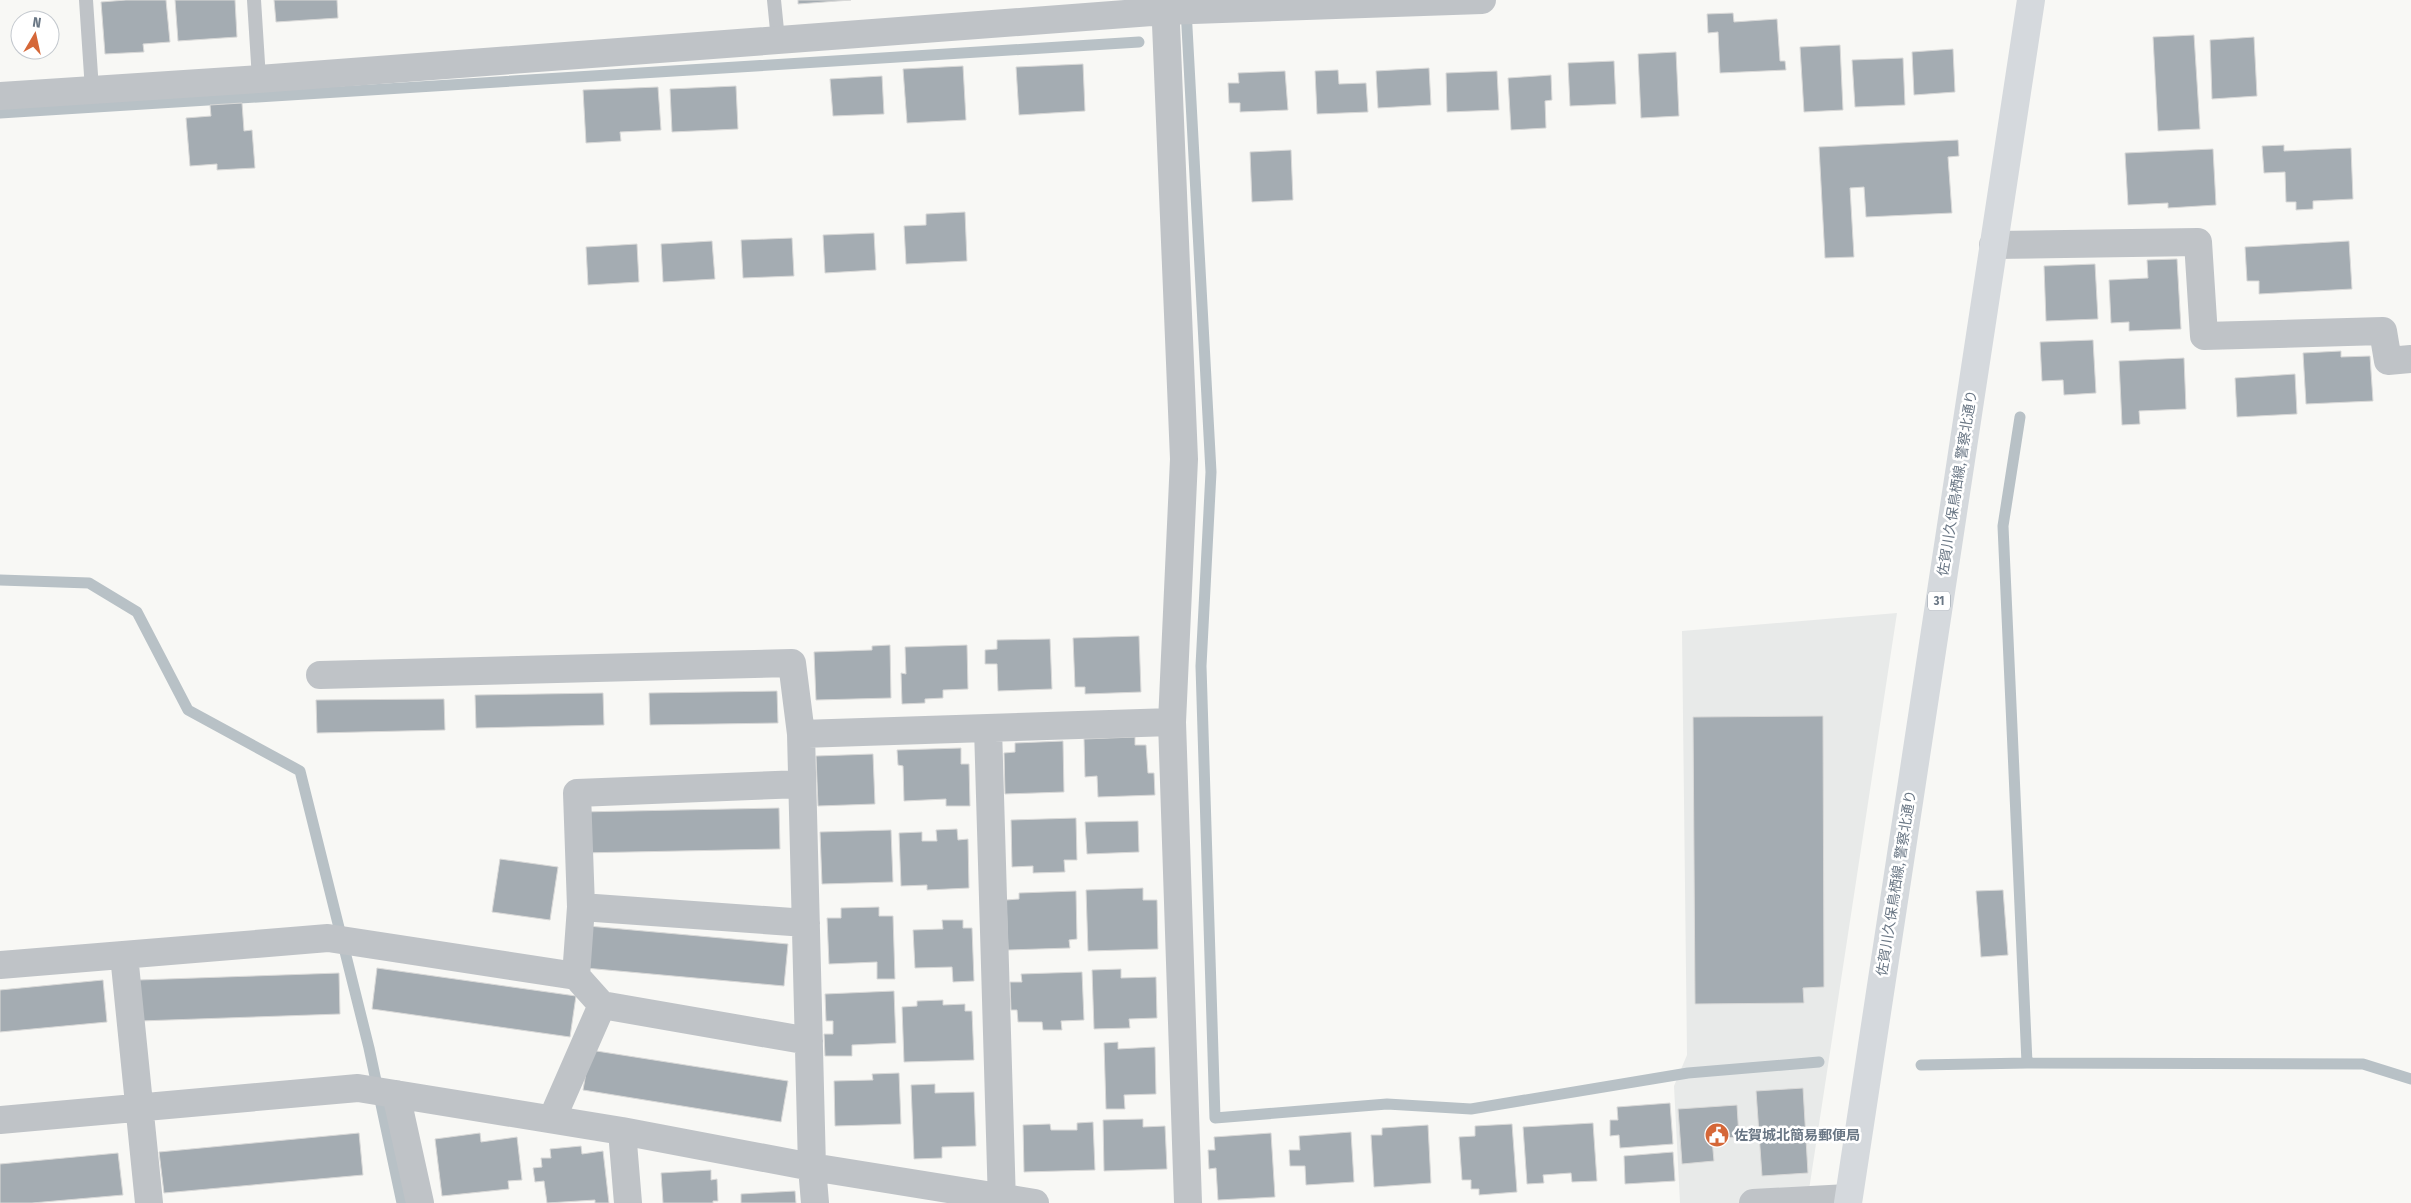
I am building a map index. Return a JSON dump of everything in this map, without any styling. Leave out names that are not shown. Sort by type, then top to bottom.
[{"type":"main road","name":"佐賀川久保鳥栖線, 警察北通り","points":[[1848,1200],[2032,0]]},
{"type":"street","points":[[0,96],[259,79],[778,40],[1165,6],[1197,11],[1482,0]]},
{"type":"street","points":[[1165,6],[1184,460],[1172,722],[1188,1203]]},
{"type":"street","points":[[1993,246],[2198,242],[2204,336],[2383,331],[2388,360],[2411,358]]},
{"type":"street","points":[[320,675],[792,663],[801,734],[812,1167],[815,1203]]},
{"type":"street","points":[[801,734],[1172,722]]},
{"type":"street","points":[[988,728],[1002,1200]]},
{"type":"street","points":[[576,976],[582,907],[577,793],[802,784]]},
{"type":"street","points":[[582,907],[806,923]]},
{"type":"street","points":[[0,964],[339,940],[576,976],[602,1005],[809,1041]]},
{"type":"street","points":[[124,955],[149,1203]]},
{"type":"street","points":[[552,1120],[602,1005]]},
{"type":"street","points":[[0,1120],[358,1088],[622,1131],[1002,1200],[1035,1203]]},
{"type":"street","points":[[396,1094],[420,1203]]},
{"type":"street","points":[[622,1131],[628,1203]]},
{"type":"street","points":[[1753,1203],[1848,1200]]},
{"type":"lane","points":[[86,0],[92,90]]},
{"type":"lane","points":[[254,0],[259,79]]},
{"type":"lane","points":[[774,0],[778,40]]},
{"type":"shaded area","points":[[1897,613],[1807,1203],[1680,1203],[1674,1086],[1687,1055],[1682,631]]},
{"type":"building","points":[[166,0],[170,42],[143,44],[144,52],[105,54],[101,2]]},
{"type":"building","points":[[175,0],[235,0],[237,37],[178,41]]},
{"type":"building","points":[[274,0],[337,0],[338,18],[276,22]]},
{"type":"building","points":[[798,0],[851,0],[798,4]]},
{"type":"building","points":[[1733,13],[1734,22],[1777,19],[1780,61],[1785,61],[1786,70],[1720,73],[1718,32],[1708,33],[1707,14]]},
{"type":"building","points":[[2194,35],[2200,129],[2158,131],[2153,37]]},
{"type":"building","points":[[2254,37],[2257,96],[2212,99],[2210,40]]},
{"type":"building","points":[[1840,45],[1843,110],[1804,112],[1800,47]]},
{"type":"building","points":[[1953,49],[1955,92],[1914,95],[1912,52]]},
{"type":"building","points":[[1676,52],[1679,116],[1641,118],[1638,54]]},
{"type":"building","points":[[1903,58],[1905,105],[1855,107],[1852,60]]},
{"type":"building","points":[[1614,61],[1616,104],[1570,106],[1568,63]]},
{"type":"building","points":[[1083,64],[1085,111],[1019,115],[1016,67]]},
{"type":"building","points":[[963,66],[966,120],[907,123],[903,69]]},
{"type":"building","points":[[1429,68],[1431,105],[1378,108],[1376,71]]},
{"type":"building","points":[[1338,70],[1339,84],[1366,83],[1368,112],[1317,114],[1315,71]]},
{"type":"building","points":[[1285,71],[1288,110],[1240,112],[1240,103],[1229,103],[1228,83],[1239,83],[1238,73]]},
{"type":"building","points":[[1497,71],[1499,110],[1447,112],[1446,73]]},
{"type":"building","points":[[1551,75],[1552,100],[1545,101],[1546,128],[1511,130],[1508,78]]},
{"type":"building","points":[[882,76],[884,114],[833,116],[830,79]]},
{"type":"building","points":[[736,86],[738,129],[672,132],[670,89]]},
{"type":"building","points":[[658,87],[661,130],[620,132],[621,141],[586,143],[583,90]]},
{"type":"building","points":[[242,103],[244,131],[252,130],[255,168],[217,170],[217,164],[190,166],[186,118],[211,116],[210,105]]},
{"type":"building","points":[[1958,140],[1959,156],[1948,157],[1952,213],[1866,217],[1864,187],[1850,188],[1854,257],[1825,258],[1819,147]]},
{"type":"building","points":[[2284,145],[2284,151],[2351,148],[2353,199],[2313,201],[2313,209],[2296,210],[2296,202],[2286,202],[2285,172],[2264,173],[2262,146]]},
{"type":"building","points":[[2213,149],[2216,205],[2168,208],[2168,203],[2128,205],[2125,153]]},
{"type":"building","points":[[1291,150],[1293,200],[1252,202],[1250,152]]},
{"type":"building","points":[[965,212],[967,261],[906,264],[904,226],[926,225],[926,214]]},
{"type":"building","points":[[874,233],[876,270],[825,273],[823,235]]},
{"type":"building","points":[[792,238],[794,276],[743,278],[741,240]]},
{"type":"building","points":[[712,241],[715,279],[663,282],[661,244]]},
{"type":"building","points":[[2349,241],[2352,289],[2259,294],[2259,281],[2247,281],[2245,247]]},
{"type":"building","points":[[637,244],[639,282],[588,285],[586,247]]},
{"type":"building","points":[[2177,259],[2181,329],[2129,331],[2129,322],[2111,323],[2109,280],[2148,278],[2147,260]]},
{"type":"building","points":[[2095,264],[2098,319],[2046,321],[2044,266]]},
{"type":"building","points":[[2093,340],[2096,393],[2064,395],[2063,380],[2042,381],[2040,342]]},
{"type":"building","points":[[2341,351],[2341,357],[2370,356],[2373,401],[2306,404],[2303,353]]},
{"type":"building","points":[[2184,358],[2186,409],[2139,411],[2140,424],[2122,425],[2119,361]]},
{"type":"building","points":[[2295,374],[2297,414],[2237,417],[2235,378]]},
{"type":"building","points":[[1139,636],[1141,692],[1085,694],[1085,687],[1075,687],[1073,638]]},
{"type":"building","points":[[1050,639],[1052,689],[998,691],[997,664],[985,664],[985,650],[997,649],[997,640]]},
{"type":"building","points":[[890,645],[891,698],[816,700],[814,652],[872,650],[872,646]]},
{"type":"building","points":[[967,645],[968,689],[943,690],[943,698],[925,699],[925,703],[902,704],[901,673],[906,674],[905,647]]},
{"type":"building","points":[[777,691],[778,723],[650,725],[649,693]]},
{"type":"building","points":[[603,693],[604,725],[476,728],[475,695]]},
{"type":"building","points":[[444,699],[445,730],[317,733],[316,700]]},
{"type":"building","points":[[1823,716],[1824,987],[1803,988],[1804,1003],[1695,1004],[1693,717]]},
{"type":"building","points":[[1135,737],[1135,745],[1146,745],[1148,773],[1154,773],[1155,795],[1098,797],[1097,776],[1085,777],[1084,739]]},
{"type":"building","points":[[1063,741],[1064,792],[1005,794],[1004,753],[1015,752],[1015,743]]},
{"type":"building","points":[[961,748],[961,764],[969,764],[970,806],[946,806],[946,799],[904,801],[903,766],[898,765],[897,750]]},
{"type":"building","points":[[873,754],[875,804],[818,806],[816,756]]},
{"type":"building","points":[[779,808],[780,849],[580,853],[579,812]]},
{"type":"building","points":[[1076,818],[1077,860],[1064,860],[1065,872],[1033,873],[1033,866],[1012,867],[1011,820]]},
{"type":"building","points":[[1138,821],[1139,852],[1087,854],[1085,822]]},
{"type":"building","points":[[957,829],[958,840],[968,839],[969,888],[927,890],[927,885],[901,886],[899,833],[922,832],[922,841],[937,841],[936,830]]},
{"type":"building","points":[[891,830],[893,882],[822,884],[820,832]]},
{"type":"building","points":[[500,859],[558,867],[550,920],[492,912]]},
{"type":"building","points":[[1143,888],[1143,900],[1157,900],[1158,949],[1088,951],[1086,890]]},
{"type":"building","points":[[2003,890],[2008,955],[1981,957],[1976,891]]},
{"type":"building","points":[[1076,891],[1077,939],[1069,940],[1070,948],[1008,950],[1006,900],[1019,899],[1019,893]]},
{"type":"building","points":[[879,907],[879,916],[893,916],[895,979],[877,979],[877,962],[829,964],[827,918],[841,918],[841,908]]},
{"type":"building","points":[[942,920],[963,920],[963,928],[972,928],[974,981],[953,982],[952,967],[915,968],[913,930],[943,929]]},
{"type":"building","points":[[588,926],[788,944],[784,986],[585,968]]},
{"type":"building","points":[[377,968],[576,996],[570,1037],[372,1009]]},
{"type":"building","points":[[1121,969],[1121,978],[1156,977],[1157,1018],[1129,1019],[1130,1028],[1094,1029],[1092,970]]},
{"type":"building","points":[[1082,972],[1084,1020],[1061,1021],[1062,1030],[1043,1030],[1042,1022],[1018,1022],[1017,1010],[1011,1010],[1010,982],[1022,982],[1021,974]]},
{"type":"building","points":[[339,973],[340,1014],[140,1021],[138,980]]},
{"type":"building","points":[[103,980],[107,1022],[0,1032],[0,990]]},
{"type":"building","points":[[894,991],[896,1043],[852,1045],[852,1056],[825,1056],[824,1034],[833,1034],[833,1021],[826,1021],[825,994]]},
{"type":"building","points":[[943,1000],[943,1005],[965,1004],[965,1011],[972,1011],[974,1060],[904,1062],[902,1007],[917,1006],[917,1001]]},
{"type":"building","points":[[1118,1042],[1118,1049],[1155,1047],[1156,1094],[1124,1095],[1125,1109],[1106,1109],[1104,1043]]},
{"type":"building","points":[[590,1050],[788,1081],[781,1122],[583,1090]]},
{"type":"building","points":[[899,1073],[901,1124],[835,1126],[834,1081],[873,1080],[872,1074]]},
{"type":"building","points":[[935,1084],[935,1093],[974,1092],[976,1146],[942,1147],[942,1158],[914,1159],[911,1085]]},
{"type":"building","points":[[1803,1088],[1808,1173],[1762,1176],[1756,1091]]},
{"type":"building","points":[[1670,1103],[1673,1144],[1620,1148],[1619,1135],[1610,1136],[1610,1120],[1618,1120],[1617,1107]]},
{"type":"building","points":[[1737,1105],[1739,1137],[1712,1139],[1714,1161],[1682,1164],[1678,1109]]},
{"type":"building","points":[[1143,1119],[1143,1127],[1165,1126],[1167,1169],[1104,1171],[1103,1120]]},
{"type":"building","points":[[1093,1122],[1095,1170],[1024,1172],[1023,1125],[1050,1124],[1051,1130],[1077,1130],[1077,1123]]},
{"type":"building","points":[[1593,1123],[1597,1181],[1572,1182],[1571,1173],[1543,1175],[1544,1183],[1527,1184],[1523,1127]]},
{"type":"building","points":[[1512,1124],[1517,1192],[1479,1195],[1479,1189],[1471,1189],[1471,1180],[1462,1180],[1459,1137],[1475,1136],[1475,1126]]},
{"type":"building","points":[[1428,1125],[1431,1183],[1374,1187],[1371,1135],[1382,1135],[1382,1128]]},
{"type":"building","points":[[1351,1132],[1354,1182],[1306,1185],[1305,1166],[1290,1166],[1289,1150],[1300,1150],[1299,1136]]},
{"type":"building","points":[[359,1133],[363,1175],[164,1193],[159,1152]]},
{"type":"building","points":[[480,1133],[481,1142],[517,1137],[522,1180],[508,1181],[509,1189],[442,1196],[435,1139]]},
{"type":"building","points":[[1271,1133],[1275,1197],[1218,1200],[1216,1168],[1209,1169],[1208,1150],[1215,1150],[1214,1137]]},
{"type":"building","points":[[581,1146],[582,1154],[603,1151],[609,1203],[595,1203],[595,1200],[547,1203],[544,1181],[535,1182],[533,1168],[542,1167],[541,1158],[551,1158],[550,1149]]},
{"type":"building","points":[[1673,1152],[1675,1181],[1625,1184],[1624,1156]]},
{"type":"building","points":[[118,1153],[123,1195],[32,1203],[0,1203],[0,1164]]},
{"type":"building","points":[[711,1170],[711,1180],[717,1179],[718,1201],[713,1201],[713,1203],[663,1203],[661,1173]]},
{"type":"building","points":[[795,1191],[796,1203],[741,1203],[741,1194]]},
{"type":"waterway","points":[[1186,9],[1211,472],[1201,666],[1215,1118],[1387,1104],[1471,1109],[1688,1073],[1819,1062]]},
{"type":"waterway","points":[[0,113],[1139,42]]},
{"type":"waterway","points":[[2020,417],[2003,526],[2027,1063]]},
{"type":"waterway","points":[[0,580],[89,583],[137,612],[188,710],[300,771],[369,1048],[402,1203]]},
{"type":"waterway","points":[[1921,1065],[2027,1063],[2363,1064],[2411,1079]]},
{"type":"place","name":"佐賀城北簡易郵便局","points":[[1717,1135]]}]
